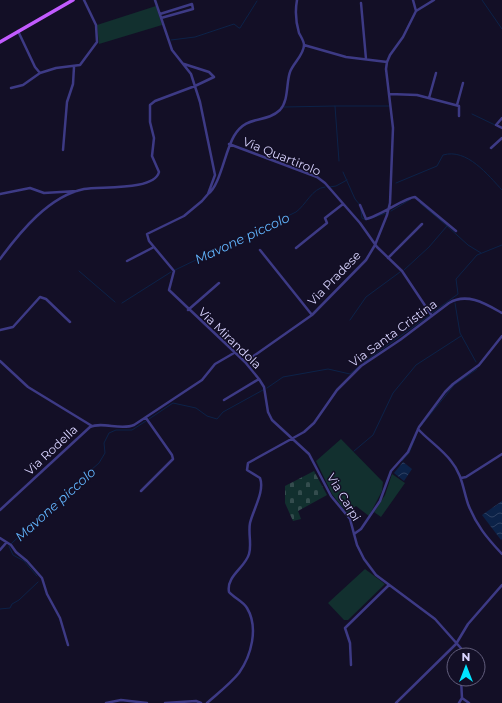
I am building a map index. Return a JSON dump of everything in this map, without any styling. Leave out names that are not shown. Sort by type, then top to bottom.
[{"type":"main road","points":[[0,42],[73,0]]},
{"type":"street","points":[[11,88],[23,86],[40,73],[56,68],[74,67],[84,62],[97,42],[96,25],[84,0]]},
{"type":"street","points":[[155,0],[172,50],[191,74],[195,86],[214,168],[214,180],[208,194]]},
{"type":"street","points":[[127,262],[154,247],[148,238],[149,233],[184,216],[208,194],[217,181],[229,144],[244,124],[259,120],[280,110],[287,91],[290,72],[299,58],[304,45],[297,24],[297,0]]},
{"type":"street","points":[[413,0],[416,11]]},
{"type":"street","points":[[304,45],[346,58],[387,62],[390,55],[403,37],[416,11],[434,0]]},
{"type":"street","points":[[361,3],[366,59]]},
{"type":"street","points":[[160,14],[192,4],[193,9],[161,18]]},
{"type":"street","points":[[18,31],[35,67],[40,73]]},
{"type":"street","name":"Via Pradese","points":[[245,362],[312,315],[366,260],[375,244],[388,210],[393,128],[386,69],[387,62]]},
{"type":"street","points":[[0,194],[27,188],[44,193],[144,184],[157,178],[159,172],[152,156],[154,138],[150,122],[150,105],[155,101],[214,77],[212,74],[183,64]]},
{"type":"street","points":[[63,150],[67,102],[73,84],[74,67]]},
{"type":"street","points":[[429,98],[436,73]]},
{"type":"street","points":[[457,105],[463,83]]},
{"type":"street","points":[[390,94],[417,95],[457,105],[460,106],[459,116]]},
{"type":"street","points":[[502,118],[497,124],[502,128]]},
{"type":"street","points":[[491,148],[502,138]]},
{"type":"street","name":"Via Quartirolo","points":[[229,144],[317,177],[325,183],[375,244],[402,270],[432,316]]},
{"type":"street","points":[[0,259],[29,223],[42,212],[81,190]]},
{"type":"street","points":[[360,205],[366,219],[388,210],[409,198],[415,197],[456,231]]},
{"type":"street","points":[[296,248],[327,223],[325,218],[343,204]]},
{"type":"street","points":[[388,258],[422,224]]},
{"type":"street","name":"Via Mirandola","points":[[154,247],[174,271],[170,290],[188,310],[245,362],[264,387],[268,412],[272,420],[294,439]]},
{"type":"street","name":"Via Pradese","points":[[260,250],[312,315]]},
{"type":"street","name":"Via Mirandola","points":[[188,310],[219,283]]},
{"type":"street","points":[[0,330],[13,327],[40,297],[46,299],[70,322]]},
{"type":"street","name":"Via Santa Cristina","points":[[206,703],[238,674],[247,657],[253,639],[249,613],[243,604],[228,592],[230,581],[249,554],[250,524],[261,489],[260,478],[247,470],[246,466],[252,460],[294,439],[314,423],[337,390],[361,366],[449,303],[460,299],[482,302],[502,313]]},
{"type":"street","points":[[354,534],[361,529],[380,501],[391,471],[408,452],[418,429],[445,392],[479,365],[502,336]]},
{"type":"street","name":"Via Rodella","points":[[0,510],[92,426],[127,428],[134,426],[202,380],[215,364],[234,353]]},
{"type":"street","points":[[0,361],[28,387],[92,426]]},
{"type":"street","name":"Via Mirandola","points":[[224,400],[259,380]]},
{"type":"street","points":[[141,490],[173,459],[172,455],[146,418]]},
{"type":"street","points":[[418,429],[451,461],[461,478],[476,522],[482,533],[502,554]]},
{"type":"street","name":"Via Carpi","points":[[294,439],[309,454],[331,496],[350,519],[356,544],[364,559],[376,575],[435,619],[459,647]]},
{"type":"street","points":[[461,478],[466,477],[502,454]]},
{"type":"street","points":[[0,538],[11,545],[42,578],[47,594],[60,618],[68,645]]},
{"type":"street","points":[[0,550],[6,543]]},
{"type":"street","points":[[351,665],[350,643],[345,628],[389,585]]},
{"type":"street","points":[[396,703],[456,644],[468,624],[502,585]]},
{"type":"street","points":[[460,703],[462,698],[461,687]]},
{"type":"street","points":[[462,698],[469,703]]},
{"type":"street","points":[[106,703],[127,700],[147,703]]},
{"type":"street","points":[[165,703],[196,701],[201,703]]},
{"type":"green space","points":[[156,6],[162,25],[99,44],[97,25]]},
{"type":"green space","points":[[341,439],[383,482],[382,491],[369,516],[356,506],[347,513],[332,494],[316,461]]},
{"type":"green space","points":[[314,471],[327,495],[298,511],[301,519],[293,521],[285,503],[285,486]]},
{"type":"green space","points":[[392,474],[405,483],[381,517],[374,512],[385,495]]},
{"type":"green space","points":[[365,569],[385,584],[348,620],[344,620],[328,603]]},
{"type":"water","points":[[403,462],[412,469],[404,481],[394,473]]},
{"type":"water","points":[[502,501],[502,539],[501,540],[482,515]]},
{"type":"waterway","name":"Mavone piccolo","points":[[482,0],[502,29]]},
{"type":"waterway","name":"Mavone piccolo","points":[[171,40],[195,37],[234,24],[240,28],[257,1]]},
{"type":"waterway","name":"Mavone piccolo","points":[[335,106],[389,106]]},
{"type":"waterway","name":"Mavone piccolo","points":[[284,107],[335,106],[339,161]]},
{"type":"waterway","name":"Mavone piccolo","points":[[472,114],[495,125]]},
{"type":"waterway","name":"Mavone piccolo","points":[[396,183],[437,166],[443,155],[452,154],[460,155],[476,164],[484,170],[502,190]]},
{"type":"waterway","name":"Mavone piccolo","points":[[343,172],[355,199],[360,205]]},
{"type":"waterway","name":"Mavone piccolo","points":[[329,187],[336,186],[347,180]]},
{"type":"waterway","name":"Mavone piccolo","points":[[175,270],[296,212],[316,190],[325,187]]},
{"type":"waterway","name":"Mavone piccolo","points":[[391,211],[411,199]]},
{"type":"waterway","name":"Mavone piccolo","points":[[420,203],[447,226]]},
{"type":"waterway","name":"Mavone piccolo","points":[[361,210],[362,218],[366,220],[386,213]]},
{"type":"waterway","name":"Mavone piccolo","points":[[404,270],[429,247],[447,226],[468,245],[481,253]]},
{"type":"waterway","name":"Mavone piccolo","points":[[432,313],[458,294],[456,279],[477,255],[502,245]]},
{"type":"waterway","name":"Mavone piccolo","points":[[79,271],[115,302]]},
{"type":"waterway","name":"Mavone piccolo","points":[[122,303],[171,272]]},
{"type":"waterway","name":"Mavone piccolo","points":[[350,320],[366,297],[400,272]]},
{"type":"waterway","points":[[455,303],[460,333],[476,362]]},
{"type":"waterway","name":"Mavone piccolo","points":[[364,362],[430,315]]},
{"type":"waterway","points":[[354,451],[373,435],[393,393],[416,365],[461,336]]},
{"type":"waterway","name":"Mavone piccolo","points":[[267,388],[283,377],[328,369],[350,374],[362,364]]},
{"type":"waterway","points":[[420,427],[454,385],[477,369]]},
{"type":"waterway","name":"Mavone piccolo","points":[[149,419],[173,403],[196,408],[207,416],[217,419],[223,412],[263,390]]},
{"type":"waterway","name":"Mavone piccolo","points":[[11,544],[33,523],[50,512],[54,502],[64,497],[74,485],[99,463],[105,453],[104,443],[109,433],[116,430],[132,430],[146,421]]},
{"type":"waterway","points":[[402,461],[409,453],[416,436]]},
{"type":"waterway","name":"Mavone piccolo","points":[[9,546],[13,555],[24,561],[37,576]]},
{"type":"waterway","name":"Mavone piccolo","points":[[0,609],[10,608],[12,604],[19,600],[38,582]]}]
